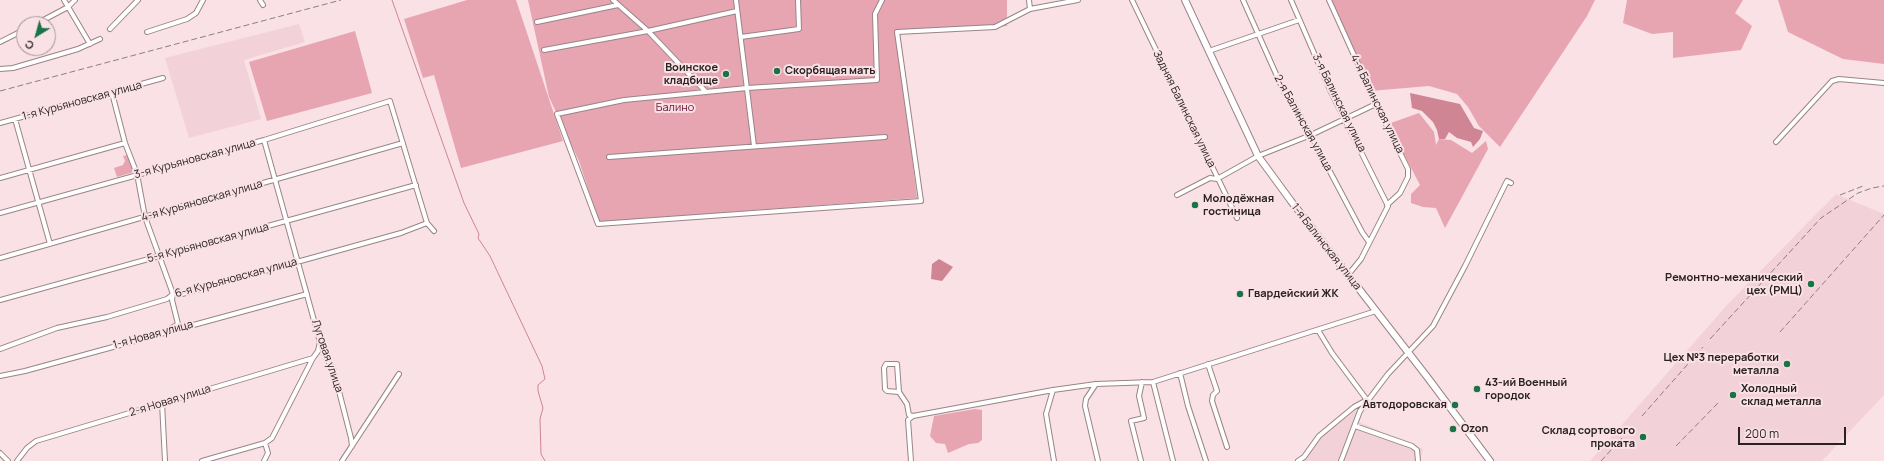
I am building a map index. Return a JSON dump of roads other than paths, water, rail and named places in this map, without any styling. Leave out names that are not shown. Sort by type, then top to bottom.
[{"type":"main road","name":"1-я Балинская улица","points":[[1185,0],[1258,156],[1291,202],[1408,352],[1490,461]]},
{"type":"street","points":[[64,0],[90,44]]},
{"type":"street","points":[[51,16],[68,7],[75,0]]},
{"type":"street","points":[[110,29],[138,0]]},
{"type":"street","points":[[146,32],[188,19],[196,13],[203,0]]},
{"type":"street","points":[[260,0],[263,5]]},
{"type":"street","points":[[613,0],[648,31],[706,92]]},
{"type":"street","points":[[736,0],[754,146]]},
{"type":"street","points":[[741,37],[799,28],[798,0]]},
{"type":"street","points":[[882,0],[875,14],[877,80],[747,88],[624,100],[557,114],[598,224],[921,201],[897,32],[995,27],[1030,8],[1078,0]]},
{"type":"street","points":[[1029,0],[1030,8]]},
{"type":"street","name":"Задняя Балинская улица","points":[[1132,0],[1237,218]]},
{"type":"street","name":"2-я Балинская улица","points":[[1243,0],[1285,94],[1290,98],[1362,232],[1370,242]]},
{"type":"street","name":"3-я Балинская улица","points":[[1291,0],[1345,119],[1388,206]]},
{"type":"street","name":"4-я Балинская улица","points":[[1329,0],[1376,104],[1409,172],[1400,193],[1388,206],[1361,260],[1348,275]]},
{"type":"street","points":[[537,22],[618,5]]},
{"type":"street","points":[[544,50],[648,31],[738,11]]},
{"type":"street","points":[[1209,51],[1299,20]]},
{"type":"street","points":[[0,42],[16,34]]},
{"type":"street","points":[[0,69],[20,66],[90,44],[100,39]]},
{"type":"street","name":"1-я Курьяновская улица","points":[[0,123],[163,78]]},
{"type":"street","points":[[1776,142],[1832,81],[1839,79],[1884,83]]},
{"type":"street","points":[[112,93],[125,142],[137,174],[145,218],[173,294],[172,300],[178,324],[162,333]]},
{"type":"street","name":"3-я Курьяновская улица","points":[[0,213],[264,140],[390,101],[403,143]]},
{"type":"street","points":[[1177,195],[1210,178],[1218,179],[1258,156],[1311,135],[1376,104]]},
{"type":"street","points":[[15,119],[50,244]]},
{"type":"street","points":[[609,157],[885,137]]},
{"type":"street","name":"Луговая улица","points":[[264,140],[320,342],[326,358],[333,368],[352,446]]},
{"type":"street","points":[[0,178],[125,142]]},
{"type":"street","points":[[403,143],[427,223],[434,231]]},
{"type":"street","name":"4-я Курьяновская улица","points":[[0,258],[275,181],[403,143]]},
{"type":"street","points":[[1340,461],[1360,411],[1367,400],[1408,352],[1433,326],[1506,181],[1511,182]]},
{"type":"street","name":"5-я Курьяновская улица","points":[[0,300],[287,222],[416,185]]},
{"type":"street","name":"6-я Курьяновская улица","points":[[0,349],[57,328],[107,317],[167,298],[173,294],[182,294],[298,262],[401,233],[427,223]]},
{"type":"street","name":"1-я Новая улица","points":[[0,376],[25,371],[306,292]]},
{"type":"street","points":[[911,461],[908,420],[913,416],[1053,390],[1096,384],[1153,382],[1376,311]]},
{"type":"street","points":[[1318,330],[1367,400]]},
{"type":"street","points":[[202,461],[265,443],[272,438],[318,351],[320,342]]},
{"type":"street","name":"2-я Новая улица","points":[[17,461],[36,441],[313,358]]},
{"type":"street","points":[[899,392],[887,391],[885,389],[884,368],[886,364],[897,364],[899,392],[907,404],[909,415],[913,416]]},
{"type":"street","points":[[1208,364],[1217,390],[1213,395],[1212,401],[1227,447]]},
{"type":"street","points":[[1180,373],[1188,406],[1206,461]]},
{"type":"street","points":[[342,461],[399,374]]},
{"type":"street","points":[[1140,461],[1132,422],[1144,418],[1138,396],[1142,382]]},
{"type":"street","points":[[1153,382],[1173,461]]},
{"type":"street","points":[[1096,384],[1086,399],[1085,406],[1098,461]]},
{"type":"street","points":[[1053,390],[1046,414],[1054,461]]},
{"type":"street","points":[[1298,461],[1304,457],[1319,436],[1354,407],[1367,400]]},
{"type":"street","points":[[162,403],[165,461]]},
{"type":"street","points":[[1355,426],[1412,446],[1417,450],[1418,461]]},
{"type":"street","points":[[264,461],[268,453],[265,443]]},
{"type":"street","points":[[0,453],[8,461]]},
{"type":"waterway","points":[[392,0],[464,203],[479,234],[478,238],[490,256],[542,366],[545,379],[538,385],[538,391],[543,408],[540,419],[541,454],[545,461]]},
{"type":"railway","points":[[0,91],[341,0]]},
{"type":"railway","points":[[1840,195],[1863,186]]},
{"type":"railway","points":[[1710,339],[1821,218],[1858,193],[1884,186]]},
{"type":"railway","points":[[1780,332],[1884,215]]},
{"type":"railway","points":[[1642,416],[1703,347]]},
{"type":"railway","points":[[1676,446],[1719,402]]},
{"type":"railway","points":[[1601,461],[1622,438]]},
{"type":"place","name":"Скорбящая мать","points":[[777,71]]},
{"type":"place","name":"Воинское кладбище","points":[[726,74]]},
{"type":"place","name":"Молодёжная гостиница","points":[[1195,205]]},
{"type":"place","name":"Ремонтно-механический цех (РМЦ)","points":[[1811,284]]},
{"type":"place","name":"Гвардейский ЖК","points":[[1240,294]]},
{"type":"place","name":"Цех №3 переработки металла","points":[[1787,364]]},
{"type":"place","name":"43-ий Военный городок","points":[[1477,389]]},
{"type":"place","name":"Холодный склад металла","points":[[1733,395]]},
{"type":"place","name":"Автодоровская","points":[[1455,405]]},
{"type":"place","name":"Ozon","points":[[1453,429]]},
{"type":"place","name":"Склад сортового проката","points":[[1643,437]]},
{"type":"park label","name":"Балино","points":[[675,108]]}]
